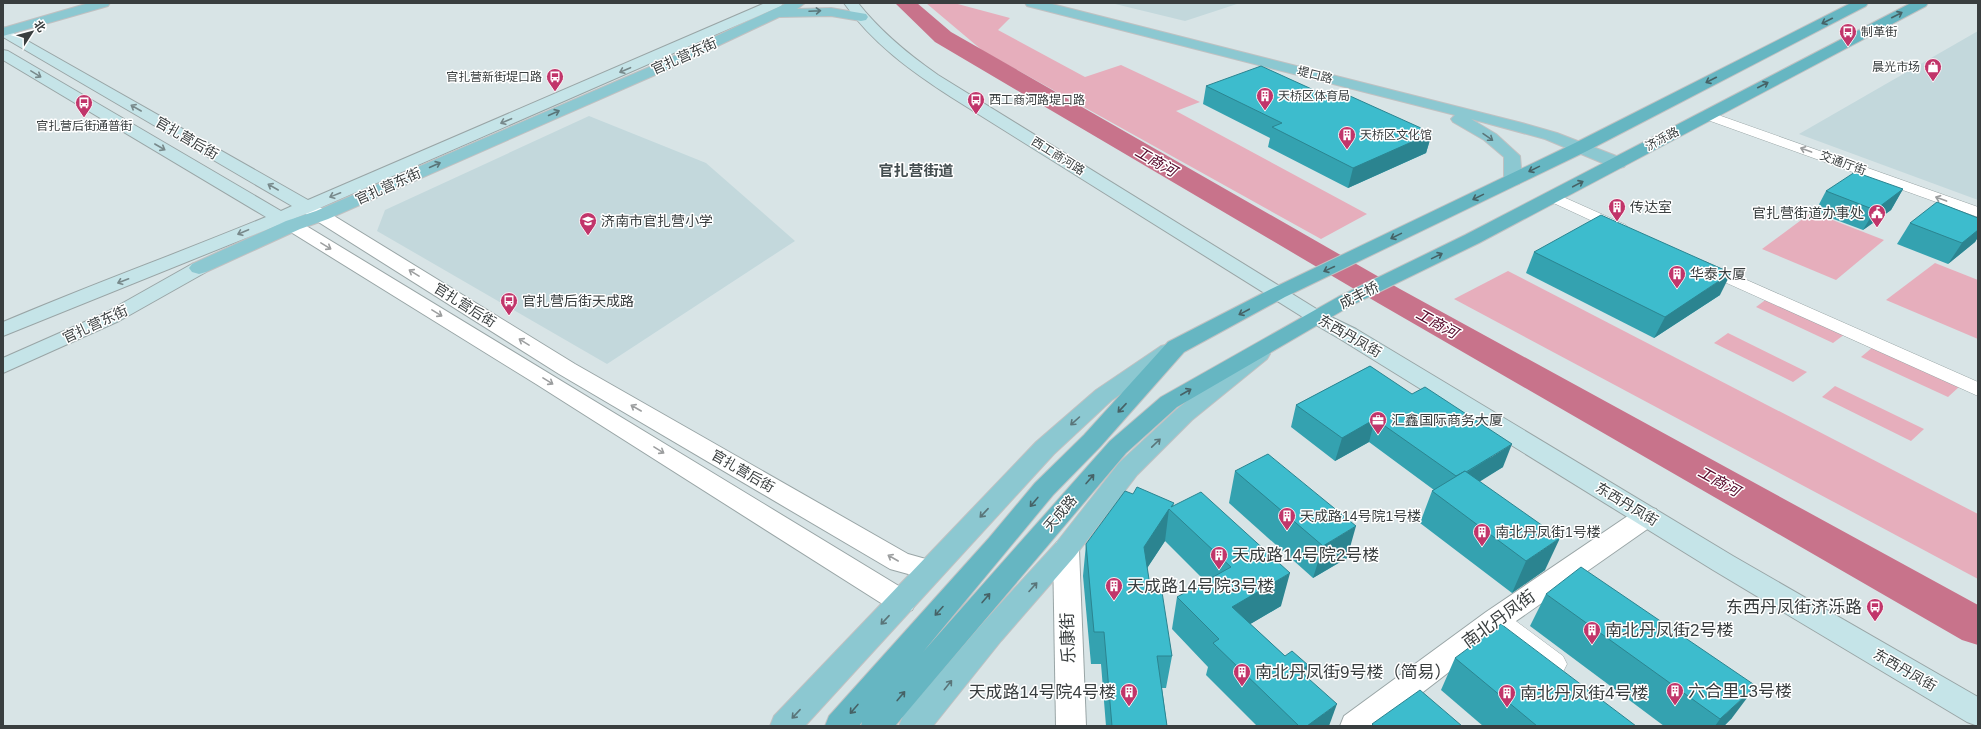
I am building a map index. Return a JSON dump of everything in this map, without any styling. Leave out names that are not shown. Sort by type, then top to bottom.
[{"type":"highway","points":[[1278,293],[1586,144],[1862,3]]},
{"type":"highway","name":"济泺路","points":[[1402,273],[1552,197],[1921,3]]},
{"type":"highway","name":"成丰桥","points":[[1316,317],[1402,273]]},
{"type":"highway","name":"天成路","points":[[840,726],[1044,490],[1106,425],[1176,347],[1278,293]]},
{"type":"highway","name":"天成路","points":[[876,726],[1118,447],[1169,402],[1316,317]]},
{"type":"main road","points":[[3,29],[71,3]]},
{"type":"main road","points":[[3,29],[103,3]]},
{"type":"main road","name":"官扎营东街","points":[[3,330],[80,297],[314,211],[720,29],[776,9],[798,3]]},
{"type":"main road","name":"西工商河路","points":[[851,3],[861,17],[882,40],[918,68],[1278,293]]},
{"type":"main road","name":"堤口路","points":[[1032,3],[1586,144]]},
{"type":"main road","name":"堤口路","points":[[1055,3],[1522,120],[1624,159]]},
{"type":"main road","name":"官扎营东街","points":[[776,9],[842,12],[861,17]]},
{"type":"main road","name":"官扎营后街","points":[[3,29],[314,211]]},
{"type":"main road","name":"官扎营后街","points":[[3,54],[286,221]]},
{"type":"main road","points":[[1416,100],[1454,116],[1490,137],[1512,156],[1513,180]]},
{"type":"main road","name":"官扎营东街","points":[[3,366],[112,317],[286,221]]},
{"type":"main road","points":[[3,356],[199,268]]},
{"type":"main road","name":"东西丹凤街","points":[[1278,293],[1316,317],[1348,334],[1723,563],[1978,713]]},
{"type":"main road","name":"天成路","points":[[914,726],[991,633],[1066,549],[1128,470],[1184,415],[1278,338]]},
{"type":"main road","name":"天成路","points":[[785,726],[1045,448],[1104,394],[1176,347]]},
{"type":"street","name":"交通厅街","points":[[1707,115],[1978,212]]},
{"type":"street","points":[[1552,197],[1634,234]]},
{"type":"street","name":"官扎营后街","points":[[314,211],[567,369],[900,562],[930,570]]},
{"type":"street","name":"官扎营后街","points":[[286,221],[551,383],[902,602]]},
{"type":"street","points":[[1692,260],[1978,390]]},
{"type":"street","name":"南北丹凤街","points":[[1355,726],[1496,620],[1647,516]]},
{"type":"street","name":"乐康街","points":[[1066,549],[1071,726]]},
{"type":"street","points":[[1496,620],[1571,678]]},
{"type":"shaded area","points":[[926,3],[954,3],[1010,18],[998,30],[1085,77],[1121,65],[1200,102],[1176,111],[1367,214],[1321,239],[983,51]]},
{"type":"shaded area","points":[[1111,3],[1240,3],[1185,21]]},
{"type":"shaded area","name":"晨光市场","points":[[1978,31],[1978,200],[1799,134]]},
{"type":"shaded area","name":"济南市官扎营小学","points":[[589,116],[706,163],[795,241],[607,364],[377,231],[385,210]]},
{"type":"shaded area","points":[[1812,212],[1884,240],[1836,280],[1762,249]]},
{"type":"shaded area","points":[[1935,263],[1978,280],[1978,339],[1886,300]]},
{"type":"shaded area","points":[[1508,271],[1978,514],[1978,579],[1454,299]]},
{"type":"shaded area","points":[[1768,298],[1845,334],[1833,343],[1756,307]]},
{"type":"shaded area","points":[[1728,333],[1807,372],[1793,382],[1714,343]]},
{"type":"shaded area","points":[[1873,347],[1960,386],[1948,397],[1861,357]]},
{"type":"shaded area","points":[[1835,386],[1924,429],[1911,441],[1822,397]]},
{"type":"building","points":[[1261,66],[1338,101],[1350,96],[1432,133],[1353,168],[1272,127],[1282,123],[1206,86]]},
{"type":"building","points":[[1855,172],[1903,189],[1875,210],[1826,191]]},
{"type":"building","points":[[1937,202],[1978,218],[1978,230],[1962,243],[1910,223]]},
{"type":"building","points":[[1601,215],[1731,273],[1665,317],[1534,252]]},
{"type":"building","points":[[1370,366],[1412,394],[1425,387],[1512,444],[1466,472],[1465,471],[1456,476],[1375,419],[1342,438],[1296,405]]},
{"type":"building","points":[[1268,454],[1356,526],[1323,546],[1235,471]]},
{"type":"building","points":[[1465,471],[1560,538],[1526,561],[1432,491]]},
{"type":"building","points":[[1137,487],[1174,503],[1171,507],[1201,492],[1290,573],[1232,607],[1285,656],[1292,651],[1308,665],[1300,671],[1337,704],[1307,726],[1299,726],[1213,643],[1219,639],[1177,597],[1231,567],[1169,509],[1144,547],[1151,592],[1162,592],[1172,656],[1157,656],[1167,726],[1112,726],[1104,632],[1094,632],[1086,544],[1125,491],[1133,494]]},
{"type":"building","points":[[1581,567],[1756,686],[1720,719],[1546,594]]},
{"type":"building","points":[[1501,624],[1636,726],[1537,726],[1455,658]]},
{"type":"building","points":[[1420,690],[1462,726],[1374,726],[1372,724]]},
{"type":"waterway","name":"工商河","points":[[905,3],[943,37],[1389,296],[1978,627]]},
{"type":"place","name":"制革街","points":[[1848,47]]},
{"type":"place","name":"晨光市场","points":[[1933,82]]},
{"type":"place","name":"官扎营新街堤口路","points":[[555,92]]},
{"type":"place","name":"天桥区体育局","points":[[1265,111]]},
{"type":"place","name":"西工商河路堤口路","points":[[976,115]]},
{"type":"place","name":"官扎营后街通普街","points":[[84,118]]},
{"type":"place","name":"天桥区文化馆","points":[[1347,150]]},
{"type":"place","name":"传达室","points":[[1617,222]]},
{"type":"place","name":"官扎营街道办事处","points":[[1877,228]]},
{"type":"place","name":"济南市官扎营小学","points":[[588,236]]},
{"type":"place","name":"华泰大厦","points":[[1677,289]]},
{"type":"place","name":"官扎营后街天成路","points":[[509,316]]},
{"type":"place","name":"汇鑫国际商务大厦","points":[[1378,435]]},
{"type":"place","name":"天成路14号院1号楼","points":[[1287,531]]},
{"type":"place","name":"南北丹凤街1号楼","points":[[1482,547]]},
{"type":"place","name":"天成路14号院2号楼","points":[[1219,570]]},
{"type":"place","name":"天成路14号院3号楼","points":[[1114,601]]},
{"type":"place","name":"东西丹凤街济泺路","points":[[1875,622]]},
{"type":"place","name":"南北丹凤街2号楼","points":[[1592,645]]},
{"type":"place","name":"南北丹凤街9号楼（简易）","points":[[1242,687]]},
{"type":"place","name":"六合里13号楼","points":[[1675,706]]},
{"type":"place","name":"天成路14号院4号楼","points":[[1129,707]]},
{"type":"place","name":"南北丹凤街4号楼","points":[[1507,708]]},
{"type":"district","name":"官扎营街道","points":[[916,170]]}]
